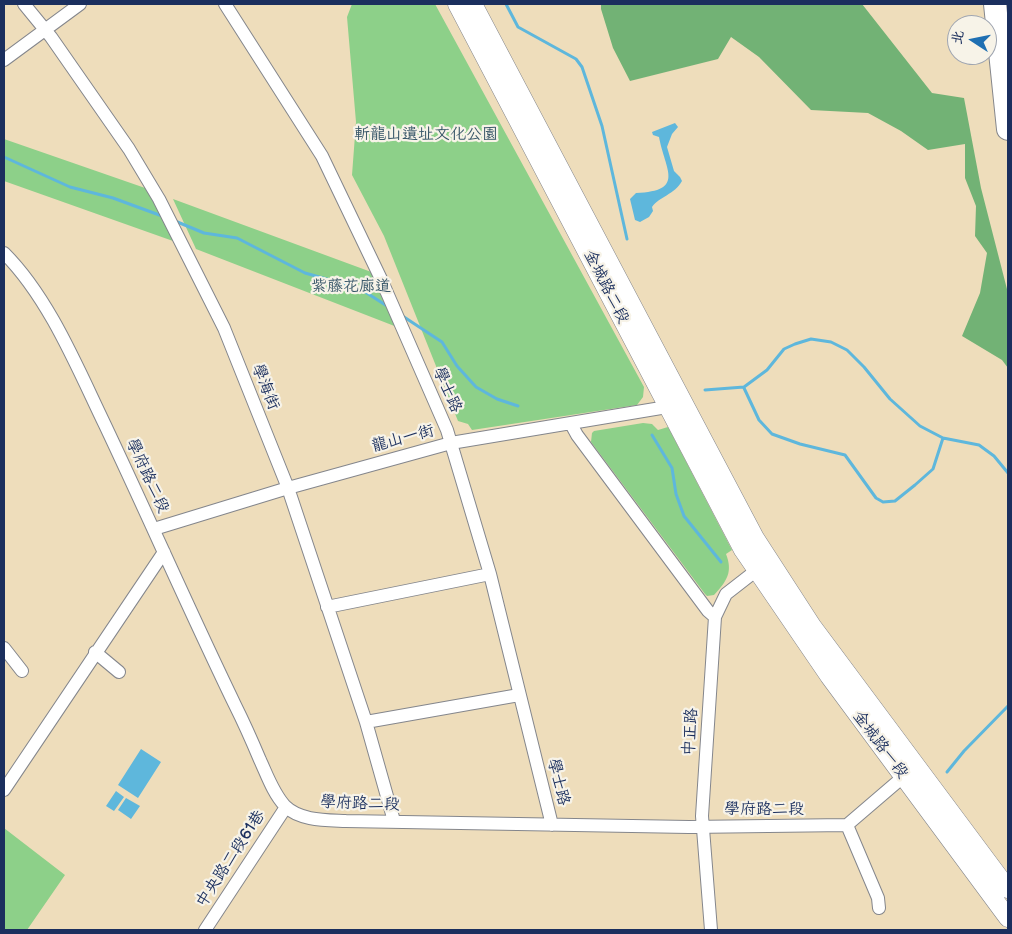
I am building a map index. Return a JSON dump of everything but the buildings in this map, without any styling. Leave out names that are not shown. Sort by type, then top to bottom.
[{"type":"highway","points":[[995,4],[1008,129]]},
{"type":"main road","name":"金城路二段","points":[[457,4],[667,407],[755,570]]},
{"type":"main road","name":"金城路二段","points":[[474,4],[727,486],[755,538],[770,560]]},
{"type":"main road","name":"金城路一段","points":[[770,560],[812,626],[1008,918]]},
{"type":"main road","name":"金城路一段","points":[[755,570],[829,676],[1008,889]]},
{"type":"street","name":"學海街","points":[[24,4],[45,29],[129,149],[159,199],[224,328],[288,488],[366,722],[394,822]]},
{"type":"street","points":[[4,60],[80,4]]},
{"type":"street","name":"學士路","points":[[225,4],[322,156],[381,279],[451,443],[490,574],[552,824]]},
{"type":"street","name":"學府路二段","points":[[4,253],[15,264],[42,303],[86,385],[154,529],[200,633],[247,729],[273,789],[286,807],[297,814],[315,819],[394,822],[703,827],[846,825]]},
{"type":"street","name":"龍山一街","points":[[154,529],[288,488],[451,443],[667,407]]},
{"type":"street","points":[[570,424],[708,611],[715,617]]},
{"type":"street","points":[[4,790],[164,552]]},
{"type":"street","name":"中正路","points":[[711,930],[702,816],[715,617],[726,594],[770,560]]},
{"type":"street","points":[[327,607],[490,574]]},
{"type":"street","points":[[4,648],[22,671]]},
{"type":"street","points":[[95,652],[119,672]]},
{"type":"street","points":[[366,722],[519,695]]},
{"type":"street","points":[[879,908],[878,898],[846,825],[910,772]]},
{"type":"street","name":"中央路二段61巷","points":[[205,930],[286,807]]},
{"type":"green space","name":"斬龍山遺址文化公園","points":[[352,4],[435,4],[644,387],[643,397],[637,405],[472,430],[468,424],[458,421],[384,236],[352,175],[356,122],[347,17]]},
{"type":"green space","points":[[601,4],[862,4],[932,93],[964,98],[981,188],[1008,293],[1008,368],[1002,360],[962,336],[980,293],[987,253],[975,236],[976,206],[965,178],[965,144],[928,150],[901,131],[868,113],[811,110],[759,57],[731,37],[718,59],[630,81],[613,48]]},
{"type":"green space","points":[[4,139],[148,189],[173,241],[4,181]]},
{"type":"green space","name":"紫藤花廊道","points":[[173,199],[374,273],[397,327],[196,249]]},
{"type":"green space","points":[[643,423],[652,424],[658,430],[668,427],[732,550],[726,554],[729,566],[728,576],[714,595],[707,596],[705,594],[591,442],[594,431]]},
{"type":"green space","points":[[4,828],[65,875],[27,930],[4,930]]},
{"type":"water","points":[[675,123],[678,127],[672,134],[667,147],[674,171],[682,181],[679,186],[655,203],[649,217],[640,222],[635,220],[630,199],[636,193],[662,188],[667,183],[668,177],[668,169],[659,137],[653,135],[652,132]]},
{"type":"water","points":[[141,749],[161,762],[138,798],[118,785]]},
{"type":"water","points":[[116,791],[124,797],[114,811],[106,806]]},
{"type":"water","points":[[126,798],[140,806],[131,819],[118,810]]},
{"type":"waterway","points":[[506,4],[518,27],[576,59],[582,67],[602,126],[627,239]]},
{"type":"waterway","points":[[4,157],[70,187],[113,198],[162,216]]},
{"type":"waterway","points":[[175,221],[204,233],[237,238],[305,273],[359,288],[387,306]]},
{"type":"waterway","points":[[401,315],[442,342],[457,366],[476,387],[497,399],[518,406]]},
{"type":"waterway","points":[[705,390],[744,387],[767,370],[784,349],[811,339],[831,342],[847,350],[864,367],[890,399],[920,426],[943,438],[979,445],[994,456],[1008,473]]},
{"type":"waterway","points":[[744,388],[759,420],[772,434],[800,444],[845,455],[876,498],[883,502],[895,501],[933,469],[943,438]]},
{"type":"waterway","points":[[652,435],[672,468],[676,494],[684,516],[721,562]]},
{"type":"waterway","points":[[947,772],[964,751],[1008,706]]}]
